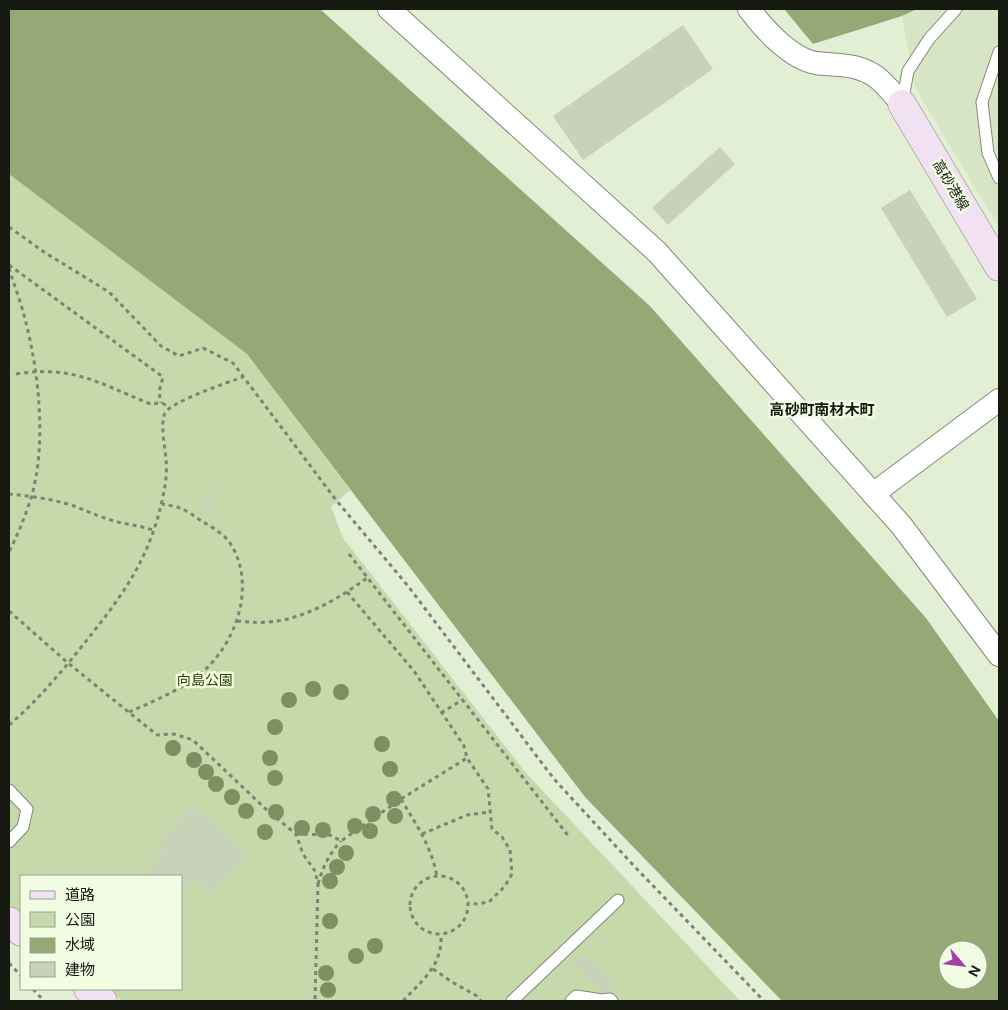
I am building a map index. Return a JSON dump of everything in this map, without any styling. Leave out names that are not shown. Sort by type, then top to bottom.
[{"type":"main road","name":"高砂港線","points":[[902,104],[999,267]]},
{"type":"main road","points":[[9,921],[20,931]]},
{"type":"main road","points":[[89,990],[103,1001]]},
{"type":"street","points":[[389,9],[657,252],[901,525],[999,655]]},
{"type":"street","points":[[748,9],[788,50],[814,63],[851,66],[876,77],[902,104]]},
{"type":"street","points":[[873,494],[999,400]]},
{"type":"lane","points":[[902,104],[908,71],[929,39],[956,9]]},
{"type":"lane","points":[[999,52],[982,102],[988,154],[999,178]]},
{"type":"lane","points":[[9,790],[27,809],[23,827],[9,842]]},
{"type":"lane","points":[[512,1001],[618,900]]},
{"type":"lane","points":[[571,1001],[576,996],[602,1000],[610,999],[612,1001]]},
{"type":"path","points":[[9,226],[44,252],[109,292],[161,346],[179,356],[203,348],[233,363],[336,500],[408,586],[554,779],[635,867],[764,1001]]},
{"type":"path","points":[[9,267],[25,319],[36,370],[40,418],[31,497],[20,530],[9,552]]},
{"type":"path","points":[[9,267],[163,377],[159,392],[161,403]]},
{"type":"path","points":[[16,374],[36,370],[72,374],[107,385],[151,404],[161,403],[170,407]]},
{"type":"path","points":[[9,725],[29,708],[68,663],[118,600],[135,574],[155,531],[162,504],[166,480],[163,428],[165,414],[170,407],[243,377]]},
{"type":"path","points":[[9,494],[72,506],[103,518],[130,526],[144,526],[155,531]]},
{"type":"path","points":[[129,712],[169,694],[206,669],[216,657],[238,621],[242,603],[243,586],[240,568],[229,542],[211,526],[185,509],[162,504]]},
{"type":"path","points":[[349,554],[570,838]]},
{"type":"path","points":[[238,621],[269,622],[313,610],[347,592],[367,578]]},
{"type":"path","points":[[347,592],[414,671],[464,746],[468,758],[488,789],[492,829],[502,837],[510,850],[512,874],[505,886],[490,902],[468,903]]},
{"type":"path","points":[[9,611],[68,663],[157,735],[174,734],[193,740],[269,812],[296,834],[303,854],[315,870],[318,884],[315,1001]]},
{"type":"path","points":[[441,713],[462,700]]},
{"type":"path","points":[[318,884],[324,864],[332,850],[341,841],[468,758]]},
{"type":"path","points":[[402,800],[433,857],[437,876]]},
{"type":"path","points":[[422,834],[466,815],[490,812]]},
{"type":"path","points":[[296,834],[330,835],[341,841]]},
{"type":"path","points":[[437,876],[447,877],[455,881],[466,894],[468,903],[468,912],[458,928],[441,934],[424,930],[417,924],[412,916],[410,907],[415,890],[429,878],[437,876]]},
{"type":"path","points":[[403,1001],[433,969],[439,957],[442,944],[441,934]]},
{"type":"path","points":[[9,963],[20,975]]},
{"type":"path","points":[[433,969],[477,996],[481,1001]]},
{"type":"path","points":[[34,990],[44,1001]]},
{"type":"shaded area","points":[[917,9],[999,9],[999,227],[915,87],[902,16]]},
{"type":"green space","name":"向島公園","points":[[9,174],[247,354],[350,490],[331,507],[343,538],[526,773],[740,1001],[122,1001],[108,990],[182,990],[182,875],[20,875],[20,915],[9,905]]},
{"type":"water","points":[[9,9],[320,9],[650,306],[926,618],[999,721],[999,1001],[782,1001],[585,797],[247,354],[9,174]]},
{"type":"water","points":[[784,9],[917,9],[902,16],[813,44]]},
{"type":"building","points":[[683,25],[713,69],[583,160],[553,116]]},
{"type":"building","points":[[720,147],[735,164],[668,225],[652,208]]},
{"type":"building","points":[[910,190],[977,299],[947,317],[881,208]]},
{"type":"building","points":[[209,492],[217,503],[207,509],[200,499]]},
{"type":"building","points":[[192,805],[247,855],[212,894],[194,878],[182,891],[182,875],[143,875],[165,850],[158,844]]},
{"type":"building","points":[[129,869],[136,875],[124,875]]},
{"type":"building","points":[[583,954],[616,985],[607,996],[574,964]]},
{"type":"district","name":"高砂町南材木町","points":[[822,410]]}]
